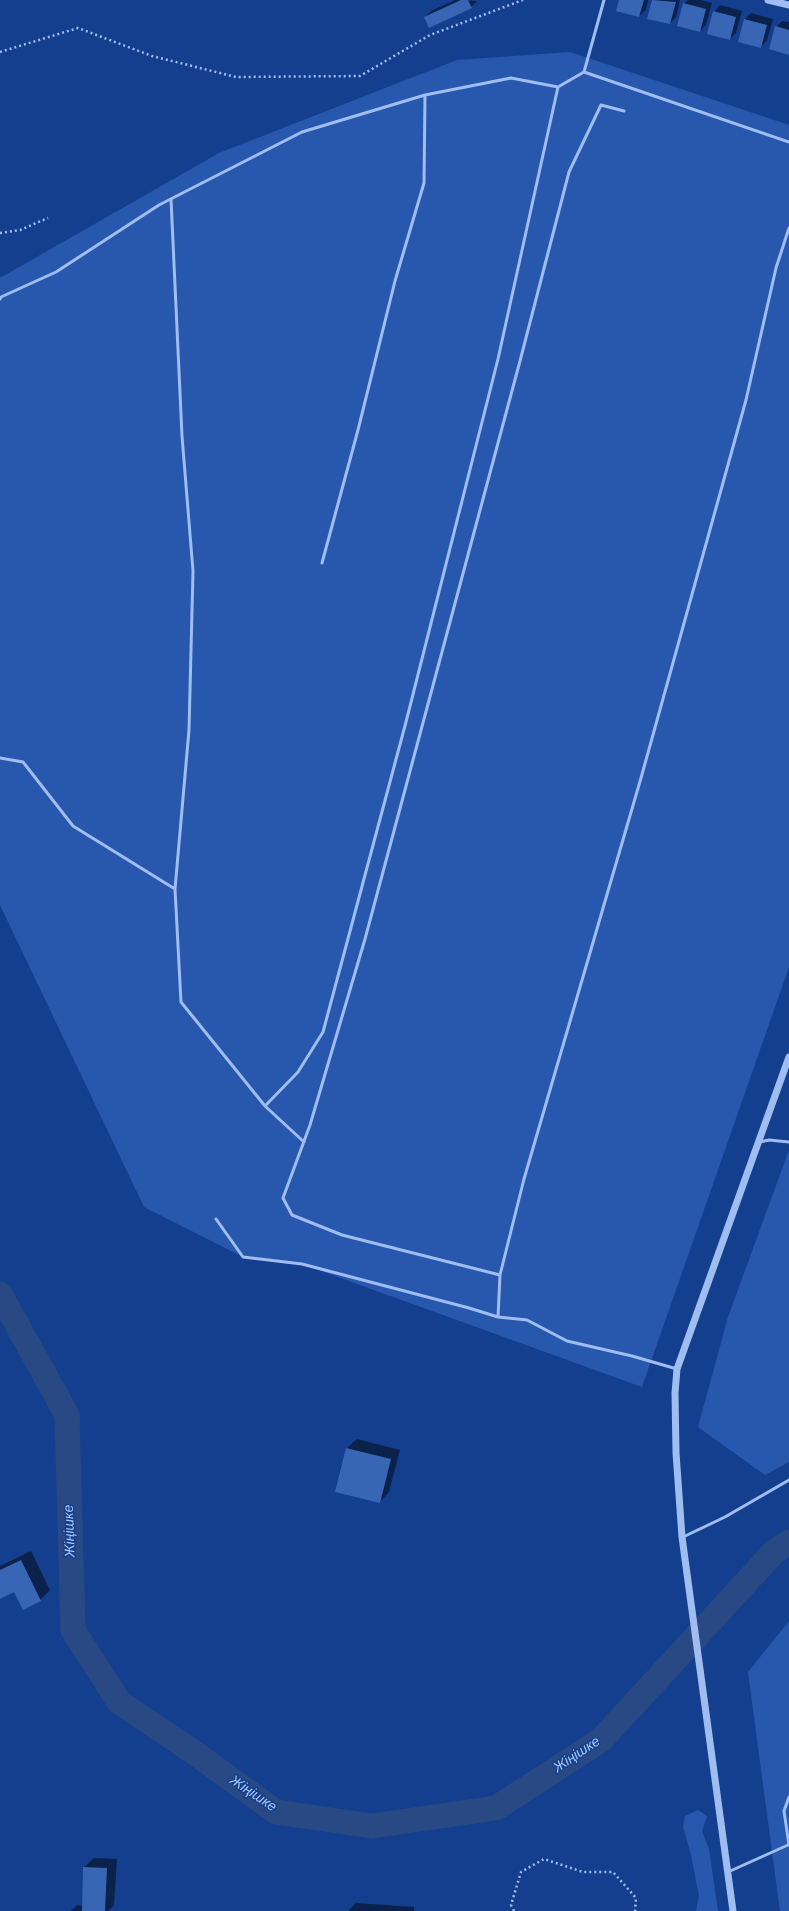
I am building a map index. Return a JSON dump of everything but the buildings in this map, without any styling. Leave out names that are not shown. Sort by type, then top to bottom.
[{"type":"street","points":[[768,0],[789,5]]},
{"type":"street","points":[[732,1911],[682,1537],[676,1453],[675,1393],[677,1369],[789,1057]]},
{"type":"lane","points":[[0,299],[1,297],[56,272],[171,199],[302,132],[425,95],[511,78],[558,87],[584,72],[604,0]]},
{"type":"lane","points":[[584,72],[789,142]]},
{"type":"lane","points":[[265,1106],[298,1072],[323,1032],[406,722],[498,358],[558,87]]},
{"type":"lane","points":[[322,563],[358,430],[395,281],[424,183],[425,95]]},
{"type":"lane","points":[[500,1276],[342,1235],[292,1214],[283,1198],[304,1142],[365,939],[520,361],[568,172],[602,105],[624,111]]},
{"type":"lane","points":[[171,199],[182,436],[193,571],[189,730],[175,889],[180,1002],[265,1106],[304,1142]]},
{"type":"lane","points":[[498,1317],[500,1276],[524,1179],[643,770],[744,408],[776,268],[789,228]]},
{"type":"lane","points":[[0,758],[23,762],[73,826],[175,889]]},
{"type":"lane","points":[[758,1143],[769,1140],[789,1142]]},
{"type":"lane","points":[[216,1219],[243,1257],[302,1264],[498,1317],[527,1320],[566,1341],[632,1356],[677,1369]]},
{"type":"lane","points":[[682,1537],[725,1517],[789,1480]]},
{"type":"lane","points":[[727,1872],[789,1845],[784,1811],[789,1797]]},
{"type":"path","points":[[0,52],[78,28],[152,56],[236,77],[360,76],[430,35],[523,0]]},
{"type":"path","points":[[0,233],[20,230],[48,218]]},
{"type":"path","points":[[514,1911],[511,1905],[521,1872],[544,1859],[583,1872],[613,1872],[636,1898],[635,1911]]},
{"type":"shaded area","points":[[570,52],[789,125],[789,967],[642,1387],[302,1264],[243,1257],[144,1207],[0,905],[0,278],[219,153],[457,60]]},
{"type":"shaded area","points":[[789,1150],[789,1462],[765,1475],[698,1427],[728,1317]]},
{"type":"shaded area","points":[[789,1621],[789,1911],[780,1911],[748,1672]]},
{"type":"shaded area","points":[[698,1810],[707,1816],[702,1831],[709,1849],[718,1911],[696,1911],[699,1896],[691,1855],[683,1826],[685,1816]]},
{"type":"waterway","name":"Жіңішке","points":[[0,1294],[67,1415],[73,1630],[119,1702],[199,1756],[276,1812],[372,1826],[496,1808],[601,1740],[774,1552],[789,1542]]}]
